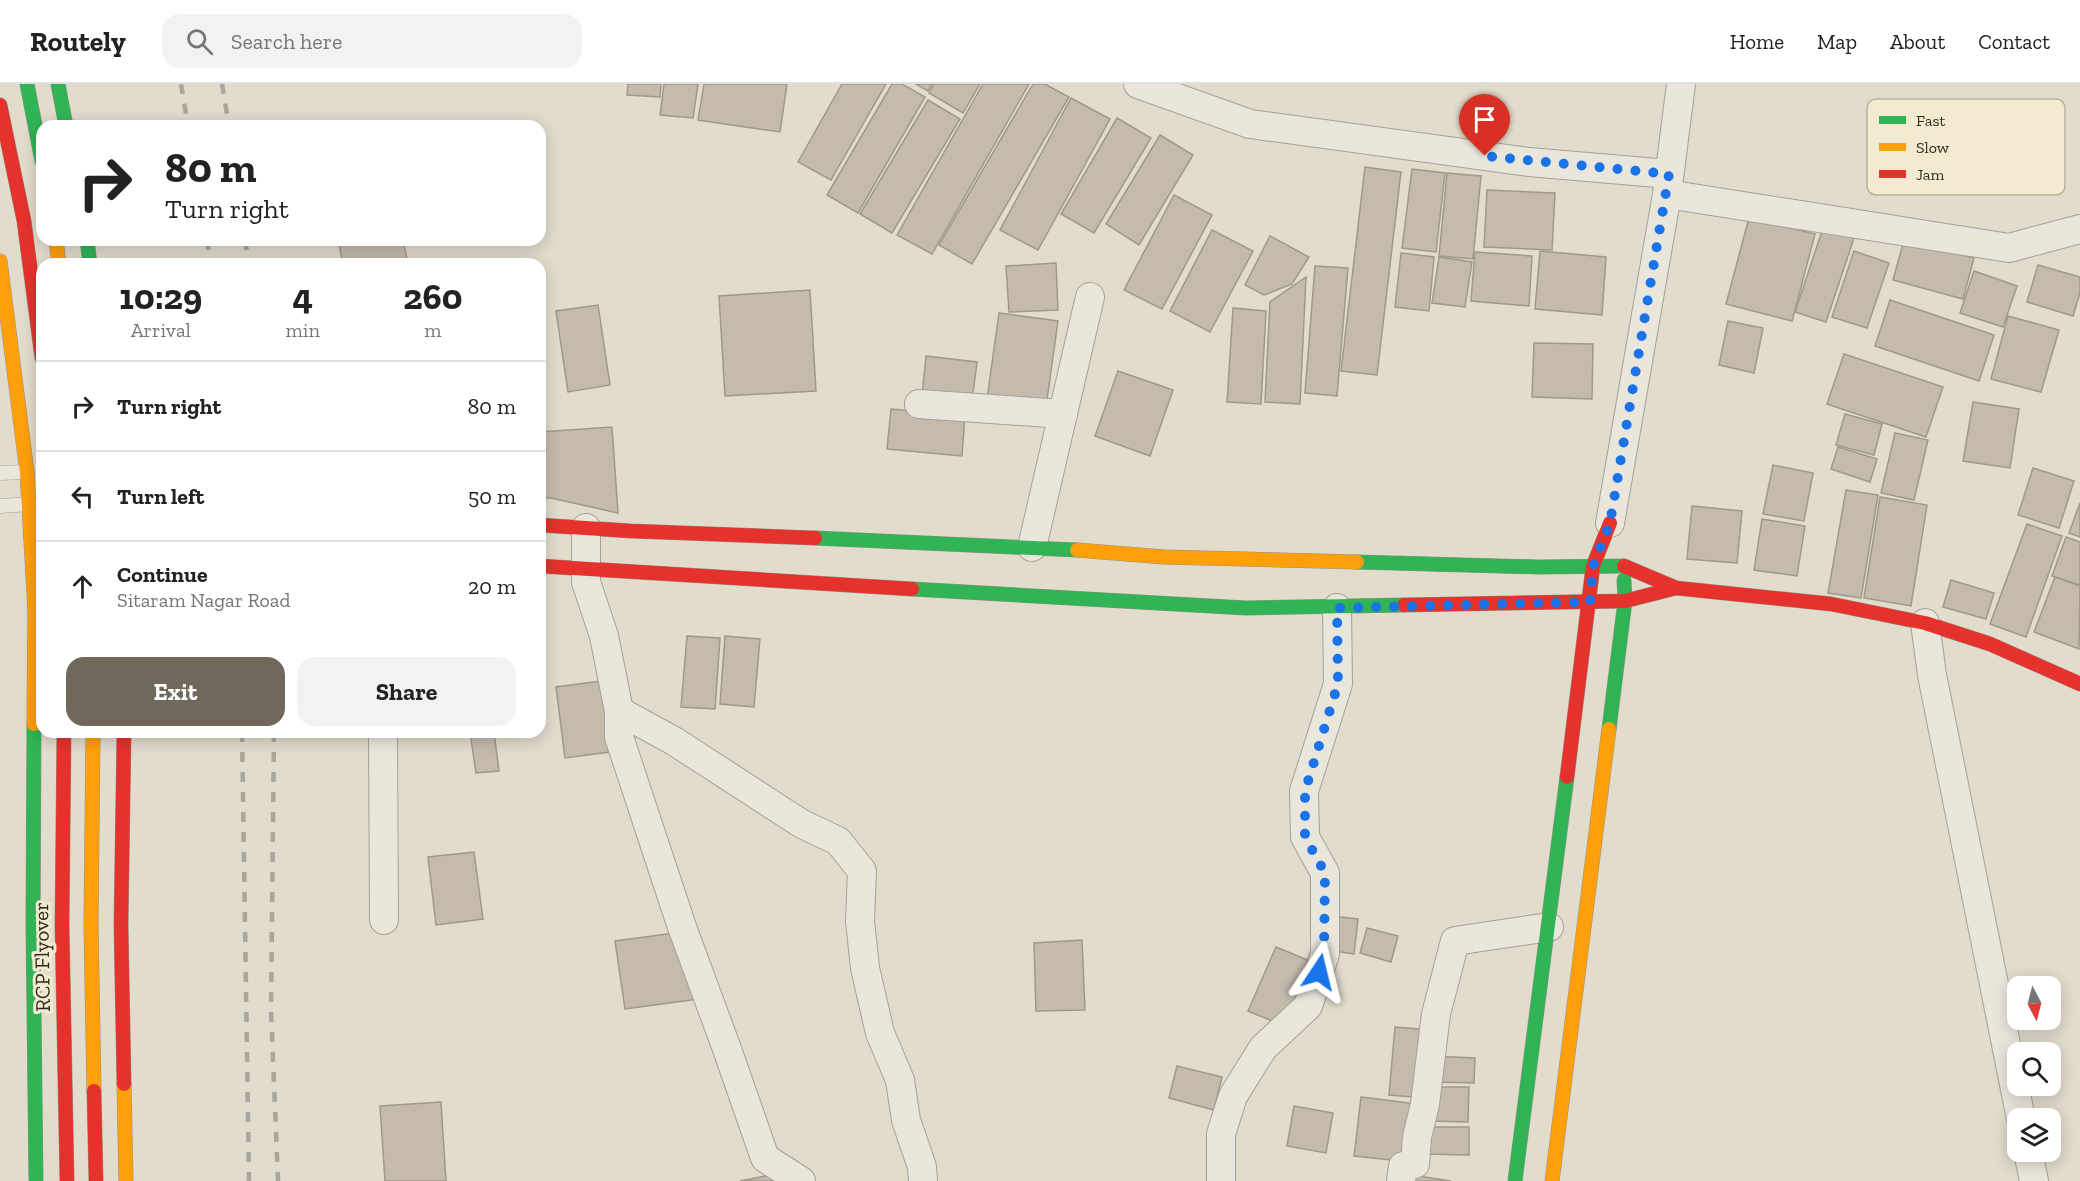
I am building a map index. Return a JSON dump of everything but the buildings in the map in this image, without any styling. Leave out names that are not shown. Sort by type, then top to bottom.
[{"type":"street","points":[[27,84],[36,130]]},
{"type":"street","points":[[58,84],[65,120]]},
{"type":"street","points":[[1138,84],[1250,124],[1529,162],[1668,184],[2008,248],[2080,229]]},
{"type":"street","points":[[1552,1181],[1625,601],[1618,546],[1681,84]]},
{"type":"street","points":[[0,105],[24,221],[36,312]]},
{"type":"street","points":[[0,261],[27,472],[36,505],[33,925],[36,1181]]},
{"type":"street","points":[[1032,547],[1090,297]]},
{"type":"street","points":[[919,404],[1063,414]]},
{"type":"street","points":[[27,472],[36,473]]},
{"type":"street","points":[[546,525],[1032,547],[1097,556],[1539,567],[1593,566],[1618,546]]},
{"type":"street","points":[[586,528],[585,582],[604,636],[619,711],[619,737],[682,927],[765,1158],[801,1181]]},
{"type":"street","points":[[1515,1181],[1593,566],[1618,546]]},
{"type":"street","points":[[1618,546],[1676,588]]},
{"type":"street","points":[[546,566],[1095,595],[1246,608],[1625,601],[1676,588],[1831,604],[1925,623],[1989,644],[2080,684]]},
{"type":"street","points":[[1221,1181],[1221,1134],[1233,1096],[1263,1048],[1308,1006],[1324,954],[1325,873],[1305,837],[1305,791],[1338,684],[1337,608]]},
{"type":"street","points":[[1925,623],[1932,675],[2019,1108]]},
{"type":"street","points":[[619,711],[674,741],[802,824],[838,841],[861,870],[860,921],[865,968],[880,1032],[900,1080],[906,1120],[922,1167],[923,1181]]},
{"type":"street","name":"RCP Flyover","points":[[64,738],[62,925],[67,1181]]},
{"type":"street","points":[[93,738],[91,925],[96,1181]]},
{"type":"street","points":[[124,738],[121,924],[126,1181]]},
{"type":"street","points":[[383,738],[384,920]]},
{"type":"street","points":[[1401,1181],[1403,1166],[1415,1164],[1436,1014],[1455,941],[1549,927]]},
{"type":"street","points":[[2030,1162],[2034,1181]]},
{"type":"lane","points":[[0,473],[27,472]]},
{"type":"lane","points":[[0,506],[36,505]]},
{"type":"railway","points":[[181,84],[187,120]]},
{"type":"railway","points":[[222,84],[228,120]]},
{"type":"railway","points":[[208,246],[210,258]]},
{"type":"railway","points":[[246,246],[248,258]]},
{"type":"railway","points":[[242,738],[249,1181]]},
{"type":"railway","points":[[274,738],[271,1010],[278,1181]]},
{"type":"traffic: fast","points":[[27,84],[36,130]]},
{"type":"traffic: fast","points":[[58,84],[65,120]]},
{"type":"traffic: fast","points":[[88,246],[89,258]]},
{"type":"traffic: fast","points":[[815,538],[1077,550]]},
{"type":"traffic: fast","points":[[1357,562],[1539,567],[1624,566]]},
{"type":"traffic: fast","points":[[1609,729],[1625,601],[1624,580]]},
{"type":"traffic: fast","points":[[912,589],[1246,608],[1404,605]]},
{"type":"traffic: fast","points":[[34,724],[33,925],[36,1181]]},
{"type":"traffic: fast","points":[[1515,1181],[1567,777]]},
{"type":"traffic: slow","points":[[57,246],[58,258]]},
{"type":"traffic: slow","points":[[0,261],[27,472],[35,610],[34,724]]},
{"type":"traffic: slow","points":[[1077,550],[1164,557],[1357,562]]},
{"type":"traffic: slow","points":[[1552,1181],[1609,729]]},
{"type":"traffic: slow","points":[[93,738],[91,925],[94,1091]]},
{"type":"traffic: slow","points":[[124,1084],[126,1181]]},
{"type":"traffic: jam","points":[[0,105],[24,221],[36,312]]},
{"type":"traffic: jam","points":[[1567,777],[1593,566],[1610,523]]},
{"type":"traffic: jam","points":[[546,525],[815,538]]},
{"type":"traffic: jam","points":[[546,566],[912,589]]},
{"type":"traffic: jam","points":[[1624,566],[1676,588],[1831,604],[1925,623],[1990,644],[2080,684]]},
{"type":"traffic: jam","points":[[1404,605],[1625,601],[1676,588]]},
{"type":"traffic: jam","points":[[64,738],[62,925],[67,1181]]},
{"type":"traffic: jam","points":[[124,738],[121,924],[124,1084]]},
{"type":"traffic: jam","points":[[94,1091],[96,1181]]},
{"type":"route","points":[[1319,972],[1324,954],[1325,873],[1305,837],[1305,791],[1338,684],[1337,608],[1590,602],[1593,566],[1610,523],[1669,174],[1485,156]]}]
